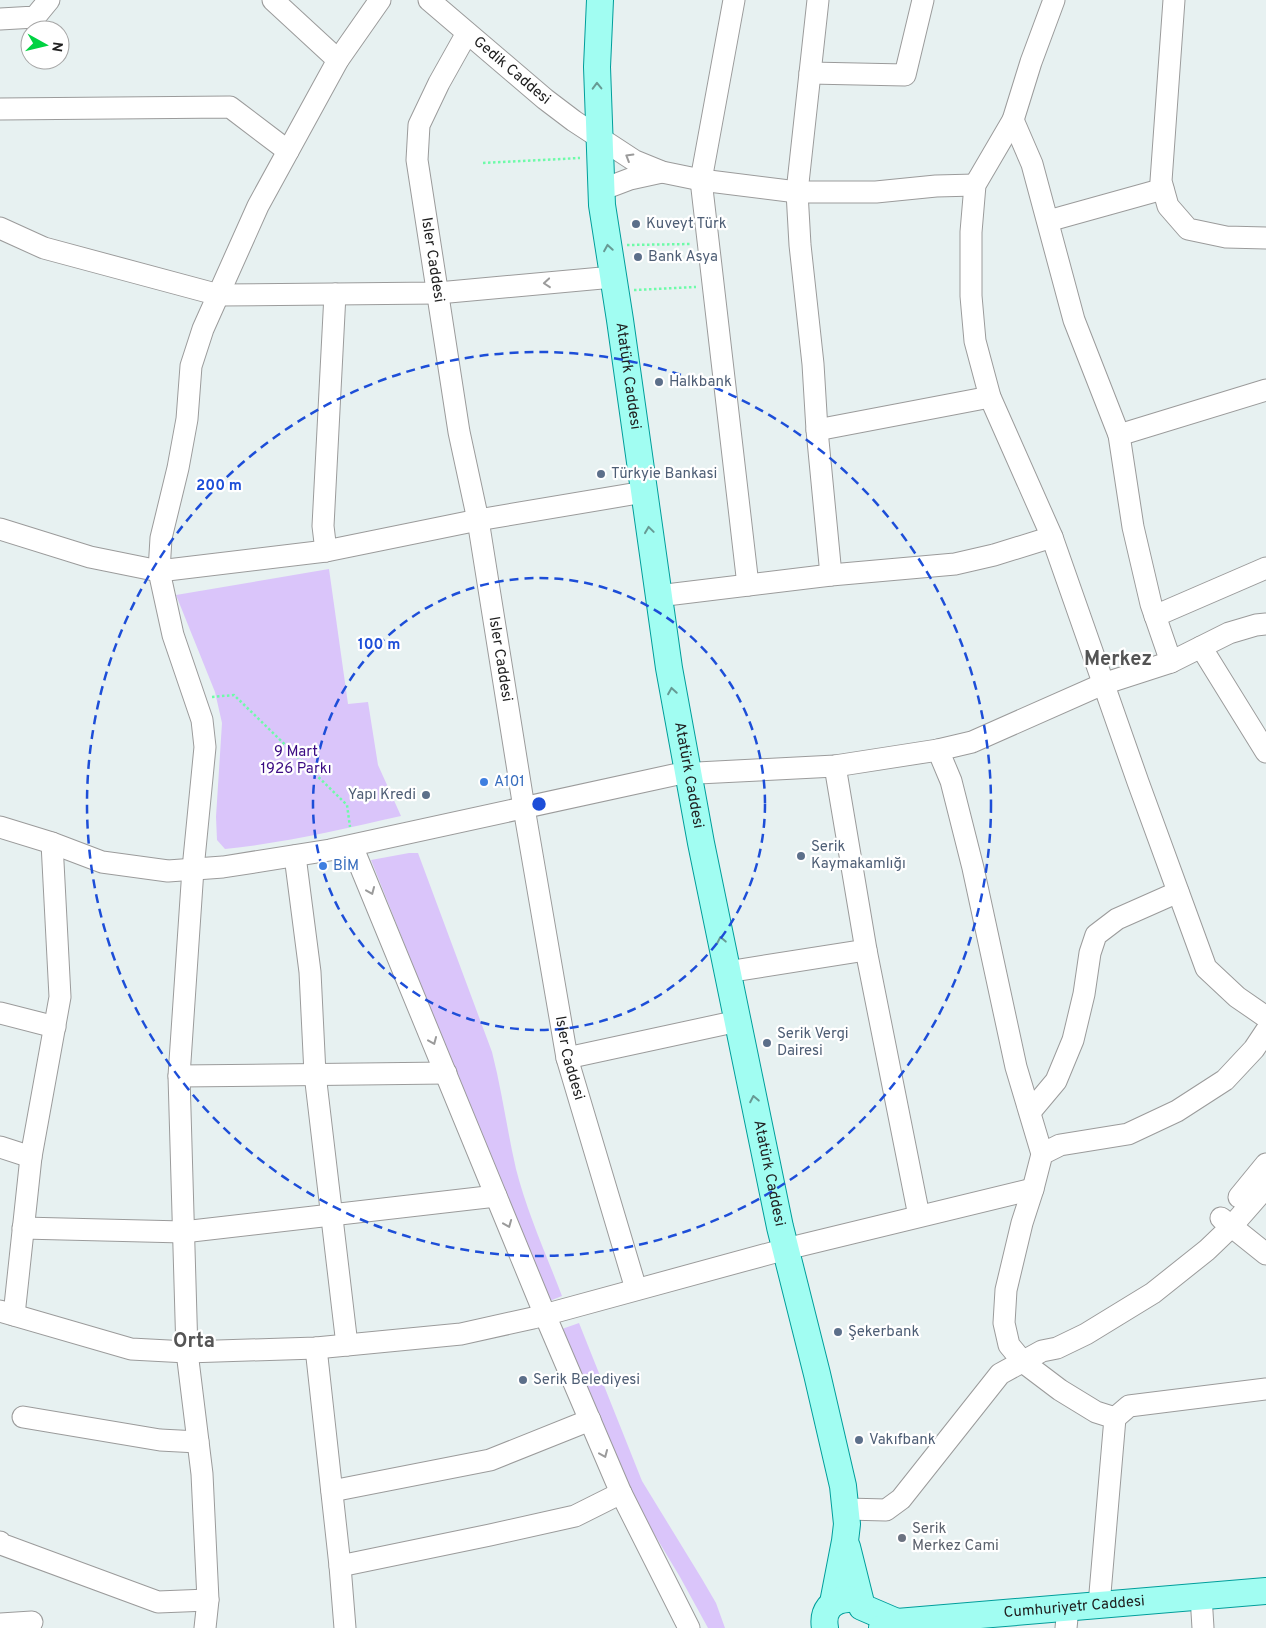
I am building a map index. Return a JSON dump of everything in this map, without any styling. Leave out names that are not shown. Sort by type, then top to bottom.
[{"type":"main road","name":"Atatürk Caddesi","points":[[600,0],[597,66],[600,190],[674,704],[778,1217],[844,1486],[846,1509],[845,1541],[833,1603],[824,1614],[824,1628]]},
{"type":"main road","name":"Atatürk Caddesi","points":[[845,1541],[864,1618]]},
{"type":"main road","name":"Cumhuriyetr Caddesi","points":[[890,1625],[1067,1618],[1099,1605],[1266,1591]]},
{"type":"main road","points":[[833,1603],[848,1599],[856,1602],[864,1618],[890,1625]]},
{"type":"street","points":[[0,19],[35,17],[49,0]]},
{"type":"street","points":[[273,0],[338,60]]},
{"type":"street","points":[[205,1628],[208,1600],[202,1474],[186,1352],[179,1076],[193,869],[205,747],[202,720],[173,635],[160,571],[161,538],[178,468],[187,419],[191,366],[203,329],[258,206],[338,60],[380,0]]},
{"type":"street","name":"Gedik Caddesi","points":[[429,0],[545,99],[574,121],[635,161],[662,172]]},
{"type":"street","points":[[734,0],[701,180],[748,585]]},
{"type":"street","points":[[818,0],[797,192],[800,245],[813,364],[817,430],[831,575]]},
{"type":"street","points":[[810,72],[905,76],[922,0]]},
{"type":"street","points":[[1054,0],[1013,120],[975,185],[971,232],[970,296],[975,341],[990,397],[1052,537],[1206,968],[1237,997],[1266,1017]]},
{"type":"street","points":[[1174,0],[1161,181],[1168,206],[1188,229],[1226,238],[1266,238]]},
{"type":"street","name":"Isler Caddesi","points":[[467,33],[439,83],[419,125],[417,160],[459,432],[478,520],[524,808],[567,1058],[636,1289]]},
{"type":"street","points":[[0,109],[230,107],[288,151]]},
{"type":"street","points":[[1013,120],[1032,164],[1074,320],[1119,435],[1133,527],[1155,616],[1170,662]]},
{"type":"street","points":[[600,190],[630,179],[662,172],[701,180],[797,192],[876,192],[936,186],[975,185]]},
{"type":"street","points":[[1048,221],[1163,189]]},
{"type":"street","points":[[0,228],[44,248],[219,295],[438,294],[614,284]]},
{"type":"street","points":[[326,551],[323,526],[335,294]]},
{"type":"street","points":[[1119,435],[1266,390]]},
{"type":"street","points":[[817,430],[990,397]]},
{"type":"street","points":[[0,529],[90,557],[160,571],[326,551],[478,520],[644,492]]},
{"type":"street","points":[[658,596],[831,575],[954,564],[994,556],[1052,537]]},
{"type":"street","points":[[1155,616],[1265,575]]},
{"type":"street","points":[[0,827],[52,843],[102,862],[168,871],[223,867],[295,856],[352,846],[678,774],[835,766],[938,750],[972,742],[1103,684],[1170,662],[1229,633],[1266,624]]},
{"type":"street","points":[[1201,647],[1266,752]]},
{"type":"street","points":[[938,750],[951,781],[959,810],[1016,1067],[1042,1154],[1006,1290],[1004,1323],[1009,1345],[1023,1362],[1060,1390],[1096,1412],[1115,1418]]},
{"type":"street","points":[[835,766],[866,950],[919,1216]]},
{"type":"street","points":[[52,843],[60,997],[31,1156],[23,1228],[7,1313],[131,1349],[186,1352],[316,1348],[461,1334],[545,1314],[786,1249],[1034,1189]]},
{"type":"street","points":[[352,846],[621,1493],[689,1628]]},
{"type":"street","points":[[295,856],[310,972],[315,1074],[347,1345]]},
{"type":"street","points":[[1030,1112],[1056,1081],[1073,1040],[1084,994],[1090,953],[1096,936],[1117,920],[1178,892]]},
{"type":"street","points":[[727,972],[866,950]]},
{"type":"street","points":[[0,1013],[56,1026]]},
{"type":"street","points":[[567,1058],[738,1020]]},
{"type":"street","points":[[1042,1154],[1060,1145],[1128,1134],[1177,1112],[1225,1080],[1254,1049],[1266,1030]]},
{"type":"street","points":[[179,1076],[446,1072]]},
{"type":"street","points":[[0,1147],[31,1156]]},
{"type":"street","points":[[1226,1223],[1266,1164]]},
{"type":"street","points":[[846,1509],[886,1510],[901,1500],[1000,1374],[1042,1351],[1057,1348],[1121,1314],[1181,1272],[1226,1223],[1266,1187]]},
{"type":"street","points":[[23,1228],[183,1232],[496,1196]]},
{"type":"street","points":[[1226,1223],[1266,1254]]},
{"type":"street","points":[[316,1348],[345,1628]]},
{"type":"street","points":[[1099,1605],[1115,1418],[1129,1406],[1266,1389]]},
{"type":"street","points":[[23,1417],[151,1439],[198,1442]]},
{"type":"street","points":[[332,1491],[490,1460],[590,1420]]},
{"type":"street","points":[[340,1566],[575,1516],[621,1493]]},
{"type":"street","points":[[0,1546],[158,1602],[208,1600]]},
{"type":"street","points":[[1201,1596],[1202,1628]]},
{"type":"street","points":[[0,1624],[32,1622]]},
{"type":"path","points":[[483,163],[581,158]]},
{"type":"path","points":[[608,245],[708,244]]},
{"type":"path","points":[[614,284],[713,286]]},
{"type":"path","points":[[195,699],[234,695],[347,805],[352,846]]},
{"type":"green space","name":"9 Mart 1926 Parkı","points":[[329,569],[348,704],[368,702],[378,765],[401,816],[335,831],[225,849],[217,840],[216,817],[222,723],[215,692],[176,595]]},
{"type":"green space","points":[[418,853],[492,1052],[520,1185],[562,1296],[547,1302],[371,860]]},
{"type":"green space","points":[[579,1323],[642,1481],[716,1603],[725,1628],[708,1628],[629,1492],[562,1329]]},
{"type":"place","name":"Kuveyt Türk","points":[[636,224]]},
{"type":"place","name":"Bank Asya","points":[[638,257]]},
{"type":"place","name":"Halkbank","points":[[659,382]]},
{"type":"place","name":"Türkyie Bankasi","points":[[601,474]]},
{"type":"place","name":"A101","points":[[484,782]]},
{"type":"place","name":"Yapı Kredi","points":[[426,795]]},
{"type":"place","name":"Serik Kaymakamlığı","points":[[801,856]]},
{"type":"place","name":"BİM","points":[[323,866]]},
{"type":"place","name":"Serik Vergi Dairesi","points":[[767,1043]]},
{"type":"place","name":"Şekerbank","points":[[838,1332]]},
{"type":"place","name":"Serik Belediyesi","points":[[523,1380]]},
{"type":"place","name":"Vakıfbank","points":[[859,1440]]},
{"type":"place","name":"Serik Merkez Cami","points":[[902,1538]]},
{"type":"district","name":"Merkez","points":[[1118,660]]},
{"type":"district","name":"Orta","points":[[194,1342]]}]
